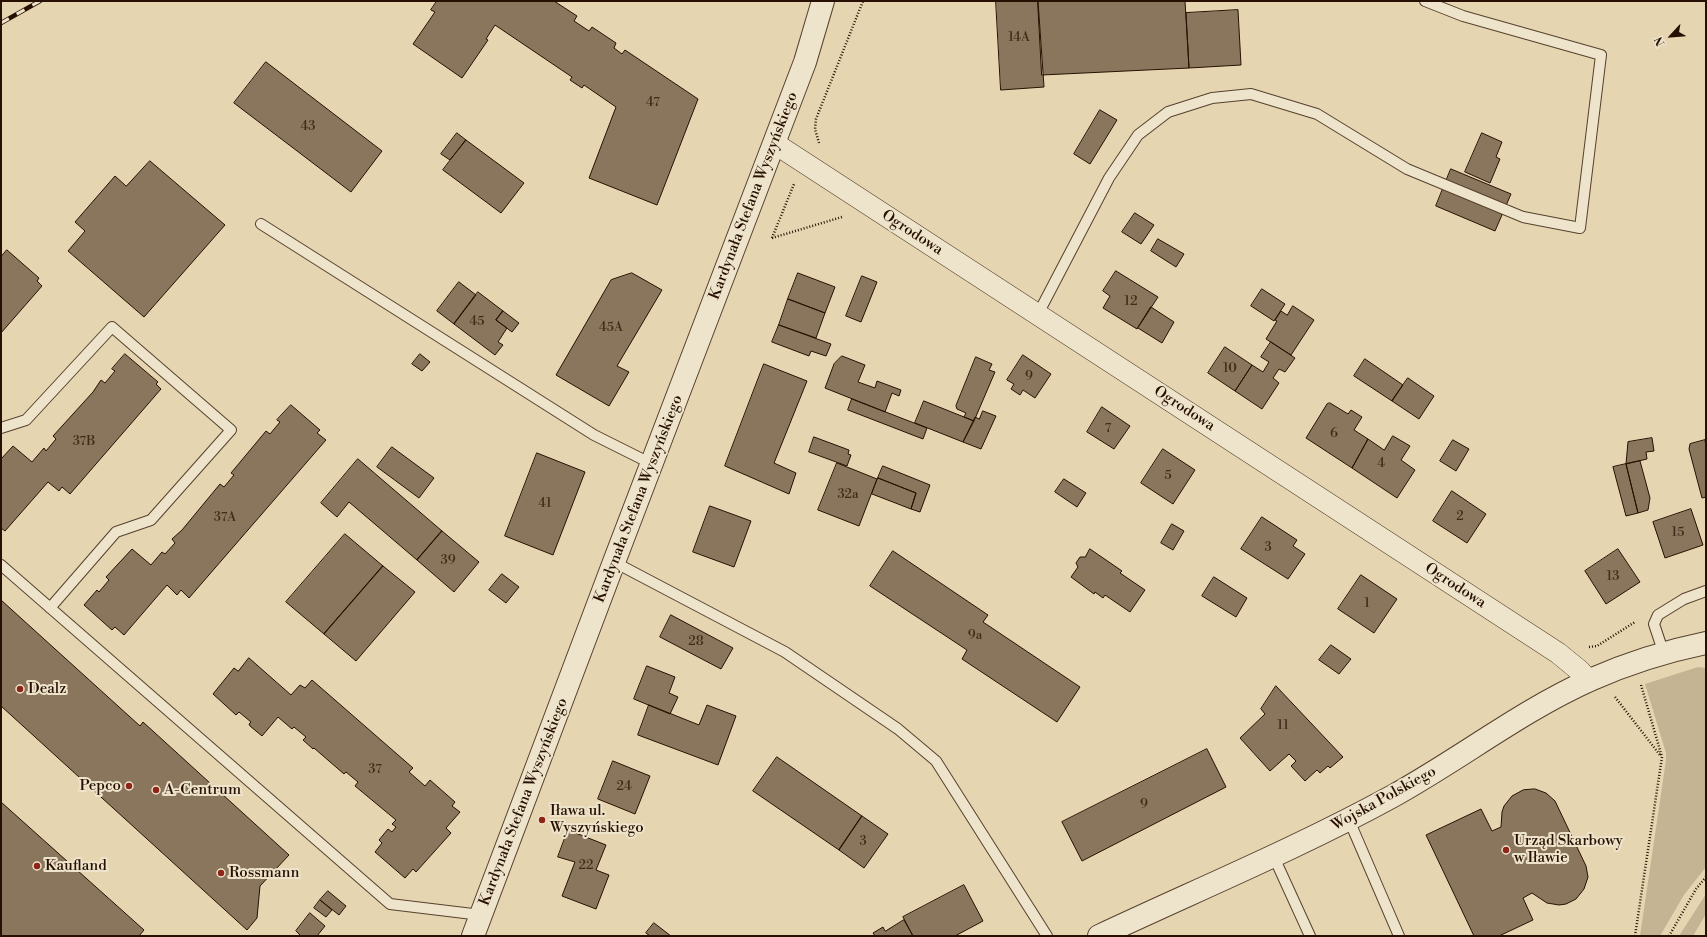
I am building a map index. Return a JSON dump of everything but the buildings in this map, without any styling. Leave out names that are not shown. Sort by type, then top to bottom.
[{"type":"street","name":"Kardynała Stefana Wyszyńskiego","points":[[473,936],[805,62],[823,1]]},
{"type":"street","name":"Kardynała Stefana Wyszyńskiego","points":[[805,62],[837,1]]},
{"type":"street","name":"Ogrodowa","points":[[774,143],[1558,653],[1590,681]]},
{"type":"street","name":"Wojska Polskiego","points":[[1099,936],[1349,820],[1399,792],[1544,704],[1590,681],[1664,654],[1706,643]]},
{"type":"lane","points":[[1038,314],[1109,178],[1138,135],[1168,112],[1212,98],[1251,94],[1317,114],[1406,169],[1524,217],[1580,228],[1601,55],[1463,16],[1425,1]]},
{"type":"lane","points":[[261,224],[594,435],[652,464]]},
{"type":"lane","points":[[1,428],[26,420],[112,327],[231,430],[151,520],[116,532],[50,608]]},
{"type":"lane","points":[[614,562],[785,652],[898,729],[936,761],[1047,936]]},
{"type":"lane","points":[[1,566],[390,904],[481,916]]},
{"type":"lane","points":[[1664,654],[1654,624],[1658,615],[1675,604],[1706,591]]},
{"type":"lane","points":[[1349,820],[1399,936]]},
{"type":"lane","points":[[1273,855],[1310,936]]},
{"type":"path","points":[[822,148],[816,136],[816,120],[863,1]]},
{"type":"path","points":[[1584,646],[1597,646],[1641,619],[1658,615]]},
{"type":"path","points":[[1622,631],[1634,664],[1662,757],[1635,936]]},
{"type":"path","points":[[1611,692],[1662,757]]},
{"type":"path","points":[[1669,936],[1696,888],[1706,877]]},
{"type":"shaded area","points":[[1698,667],[1706,668],[1706,867],[1684,895],[1660,936],[1640,936],[1666,760],[1666,753],[1645,684]]},
{"type":"shaded area","points":[[1706,894],[1706,914],[1693,936],[1679,936]]},
{"type":"railway","points":[[1,23],[40,1]]},
{"type":"place","name":"Dealz","points":[[20,689]]},
{"type":"place","name":"Pepco","points":[[129,786]]},
{"type":"place","name":"A-Centrum","points":[[156,790]]},
{"type":"place","name":"Iława ul. Wyszyńskiego","points":[[542,820]]},
{"type":"place","name":"Urząd Skarbowy w Iławie","points":[[1506,850]]},
{"type":"place","name":"Kaufland","points":[[37,866]]},
{"type":"place","name":"Rossmann","points":[[221,873]]}]
